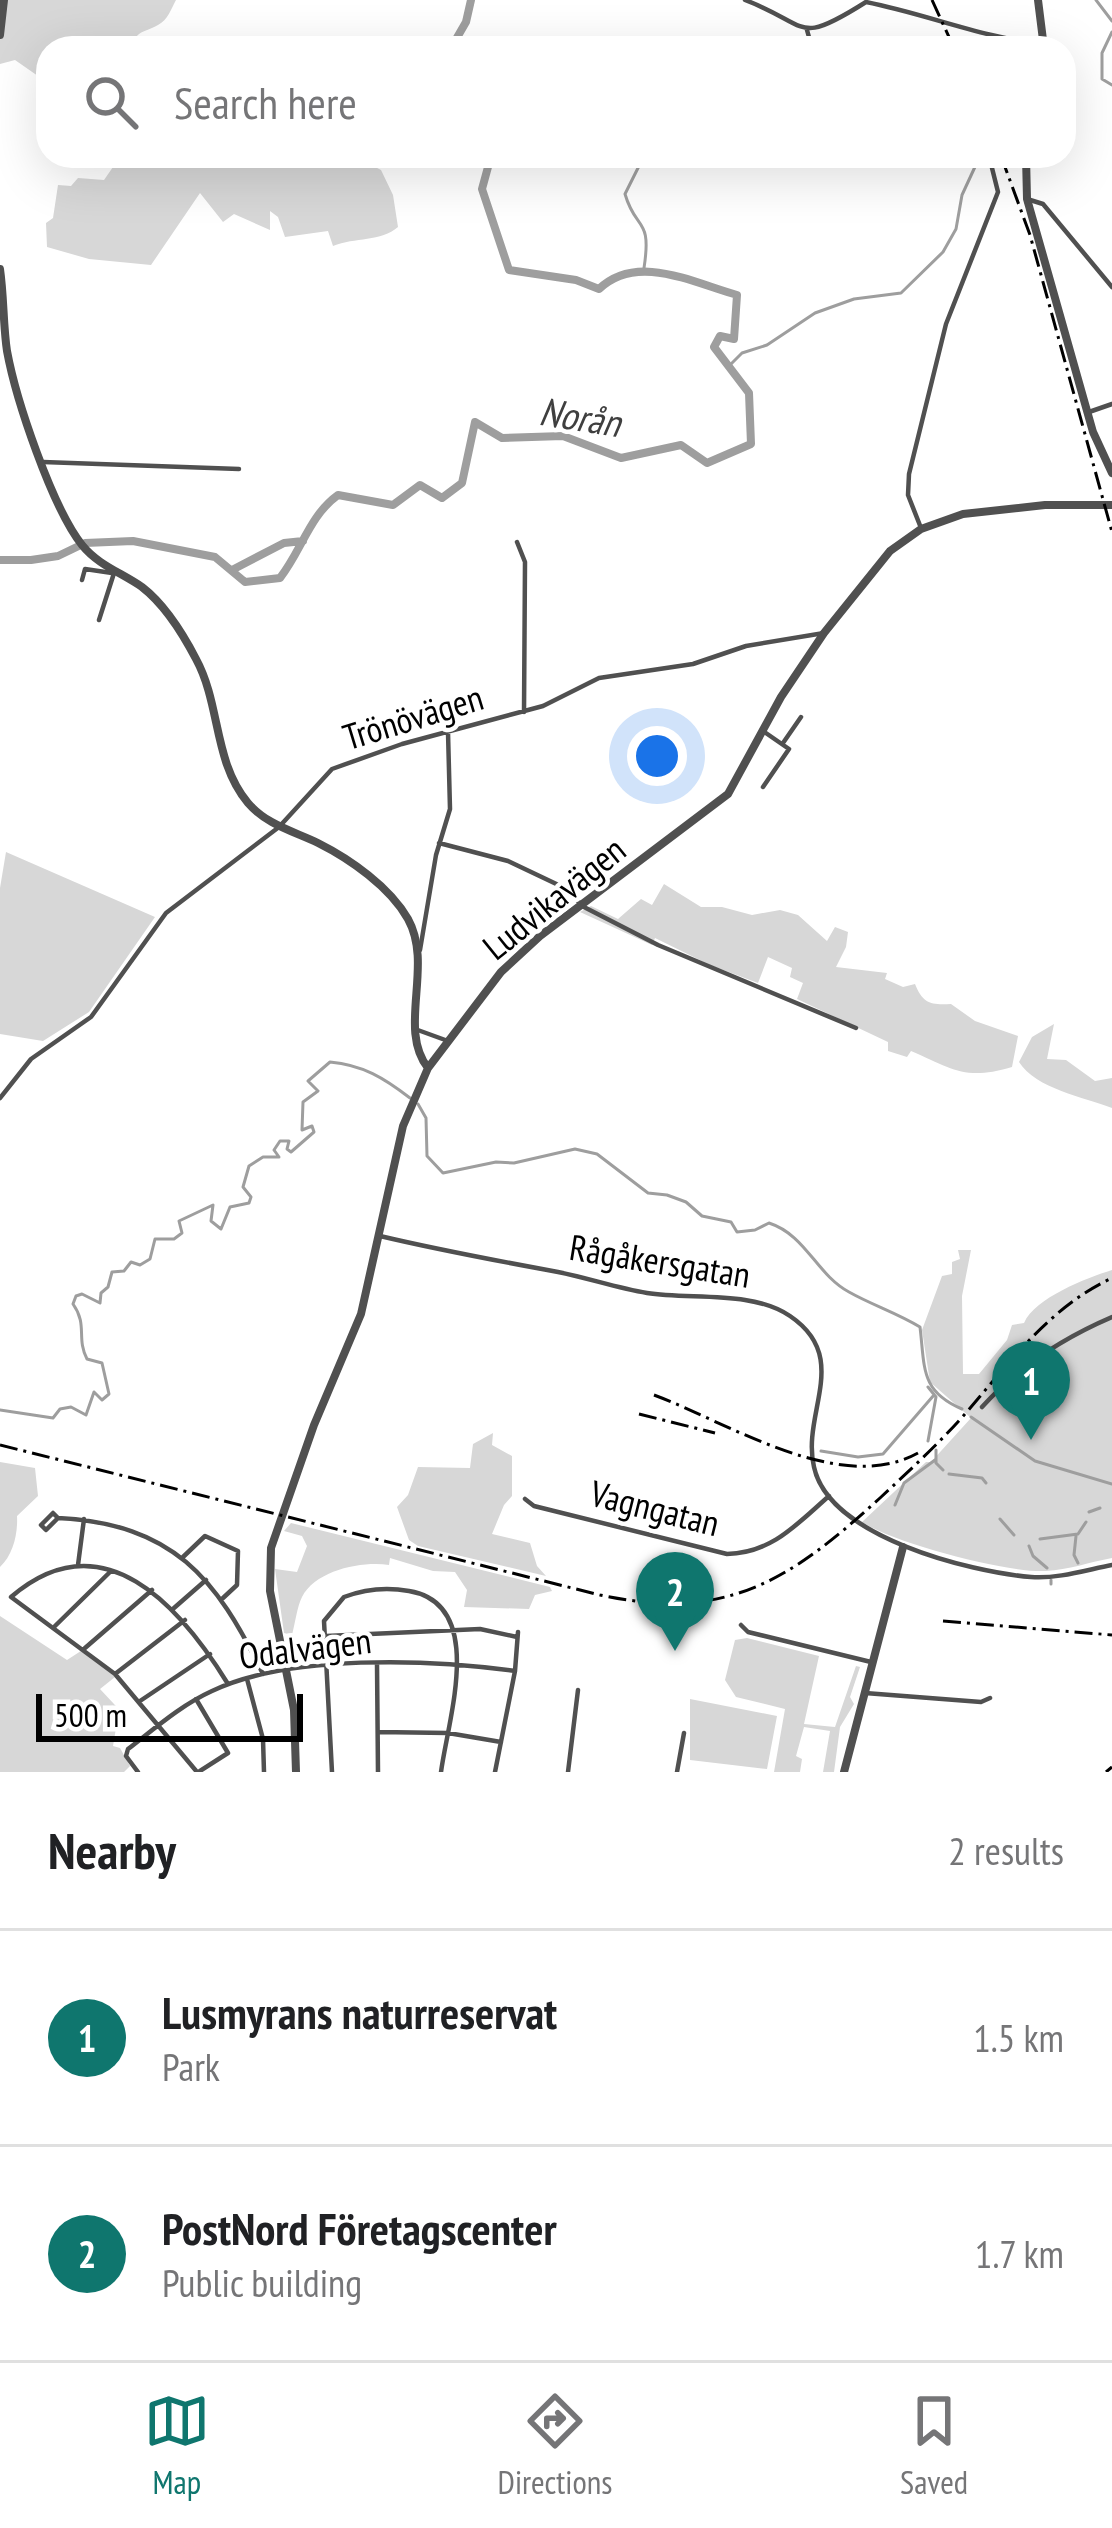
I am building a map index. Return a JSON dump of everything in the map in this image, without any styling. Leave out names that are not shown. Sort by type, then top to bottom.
[{"type":"street","points":[[0,34],[4,0]]},
{"type":"street","points":[[745,0],[807,30],[825,26],[866,2],[941,19],[985,36]]},
{"type":"street","points":[[1038,0],[1043,36]]},
{"type":"street","points":[[807,30],[809,36]]},
{"type":"street","points":[[922,529],[908,495],[909,474],[946,324],[998,192],[992,168]]},
{"type":"street","points":[[1027,168],[1028,199],[1088,413],[1112,473]]},
{"type":"street","points":[[1028,199],[1042,204],[1112,287]]},
{"type":"street","points":[[0,269],[8,355],[43,462],[75,535],[113,572],[152,595],[190,648],[206,681],[230,775],[254,809],[279,827],[348,860],[407,917],[420,950]]},
{"type":"street","points":[[1088,413],[1112,404]]},
{"type":"street","points":[[43,462],[239,469]]},
{"type":"street","name":"Ludvikavägen","points":[[296,1772],[296,1735],[270,1591],[271,1548],[314,1425],[349,1348],[412,1100],[428,1068],[501,972],[724,797],[824,633],[866,575],[890,551],[922,529],[963,514],[1046,505],[1112,505]]},
{"type":"street","points":[[517,542],[525,562],[524,712]]},
{"type":"street","points":[[82,580],[85,569],[113,572]]},
{"type":"street","points":[[100,620],[113,572]]},
{"type":"street","name":"Trönövägen","points":[[0,1098],[31,1059],[91,1017],[166,913],[279,827],[332,769],[402,744],[524,712],[622,672],[667,669],[746,646],[824,633]]},
{"type":"street","points":[[784,743],[801,717]]},
{"type":"street","points":[[763,731],[788,747],[763,787]]},
{"type":"street","points":[[428,1068],[415,1029],[420,950],[439,843],[450,809],[448,732]]},
{"type":"street","points":[[439,843],[508,861],[568,890],[582,906],[701,965],[856,1028]]},
{"type":"street","points":[[415,1029],[448,1041]]},
{"type":"street","name":"Rågåkersgatan","points":[[380,1236],[645,1292],[754,1302],[784,1312],[806,1330],[820,1358],[823,1389],[812,1458],[819,1483],[829,1496]]},
{"type":"street","points":[[982,1407],[1018,1372],[1112,1317]]},
{"type":"street","points":[[829,1496],[866,1528],[903,1547],[1029,1576],[1058,1576],[1112,1565]]},
{"type":"street","name":"Vagngatan","points":[[525,1498],[534,1506],[578,1518],[710,1552],[740,1554],[776,1541],[829,1496]]},
{"type":"street","points":[[58,1518],[120,1527],[182,1558],[223,1598],[264,1675]]},
{"type":"street","points":[[78,1565],[83,1520]]},
{"type":"street","points":[[182,1558],[206,1536],[238,1551],[237,1585],[223,1598]]},
{"type":"street","points":[[844,1772],[903,1547]]},
{"type":"street","points":[[196,1699],[228,1753],[198,1772],[115,1674],[11,1597],[34,1576],[78,1565],[111,1570],[152,1590],[174,1609],[228,1684]]},
{"type":"street","points":[[54,1628],[111,1570]]},
{"type":"street","points":[[174,1609],[206,1580]]},
{"type":"street","points":[[334,1772],[324,1636],[328,1614],[344,1597],[391,1589],[434,1600],[446,1609],[456,1632],[441,1772]]},
{"type":"street","points":[[85,1648],[152,1590]]},
{"type":"street","points":[[115,1674],[185,1621]]},
{"type":"street","points":[[741,1624],[748,1632],[871,1662]]},
{"type":"street","points":[[324,1636],[487,1630],[518,1634],[495,1772]]},
{"type":"street","points":[[140,1701],[210,1654]]},
{"type":"street","name":"Odalvägen","points":[[138,1772],[126,1756],[128,1749],[196,1699],[228,1684],[327,1666],[456,1663],[515,1671]]},
{"type":"street","points":[[376,1664],[378,1772]]},
{"type":"street","points":[[247,1679],[263,1739],[264,1772]]},
{"type":"street","points":[[568,1772],[578,1690]]},
{"type":"street","points":[[863,1693],[981,1702],[990,1698]]},
{"type":"street","points":[[378,1732],[448,1733],[501,1742]]},
{"type":"street","points":[[677,1772],[685,1733]]},
{"type":"shaded area","points":[[0,0],[176,0],[164,20],[138,36],[36,36],[36,75],[15,60],[0,64]]},
{"type":"shaded area","points":[[112,168],[377,168],[393,195],[398,227],[384,235],[333,246],[328,231],[285,237],[278,217],[270,211],[270,230],[234,214],[223,222],[200,193],[151,265],[89,259],[47,247],[46,223],[53,218],[58,185],[71,186],[78,178],[104,180]]},
{"type":"shaded area","points":[[6,852],[155,917],[89,1012],[43,1041],[0,1034],[0,888]]},
{"type":"shaded area","points":[[664,884],[701,907],[752,915],[780,910],[798,915],[827,941],[835,927],[848,932],[836,967],[887,973],[885,979],[903,987],[915,984],[928,1002],[951,1004],[975,1021],[1018,1036],[1012,1067],[970,1073],[911,1051],[907,1057],[888,1051],[888,1042],[797,999],[803,983],[790,977],[792,968],[768,957],[758,983],[655,938],[652,945],[580,912],[591,906],[618,919],[641,899],[652,905]]},
{"type":"shaded area","points":[[1054,1024],[1047,1059],[1066,1060],[1095,1081],[1112,1078],[1112,1108],[1049,1086],[1019,1062],[1032,1037]]},
{"type":"shaded area","points":[[958,1250],[971,1250],[962,1296],[963,1374],[979,1374],[1007,1340],[1012,1325],[1024,1323],[1050,1297],[1112,1270],[1112,1558],[1054,1570],[1005,1567],[924,1547],[862,1522],[931,1462],[971,1418],[930,1382],[922,1330],[942,1276],[952,1274],[952,1262],[960,1259]]},
{"type":"shaded area","points":[[493,1433],[492,1445],[512,1456],[512,1496],[492,1534],[530,1543],[537,1566],[546,1576],[409,1540],[397,1507],[408,1495],[418,1467],[470,1468],[473,1444]]},
{"type":"shaded area","points":[[0,1462],[35,1468],[38,1496],[17,1516],[14,1544],[0,1567]]},
{"type":"shaded area","points":[[291,1523],[552,1591],[535,1595],[529,1609],[464,1607],[467,1590],[455,1572],[433,1571],[390,1558],[389,1565],[353,1566],[318,1580],[302,1597],[292,1635],[284,1633],[275,1569],[297,1572],[307,1546],[302,1536],[284,1531]]},
{"type":"shaded area","points":[[0,1616],[67,1660],[84,1649],[115,1677],[100,1689],[128,1719],[116,1728],[113,1746],[120,1748],[130,1766],[124,1772],[0,1772]]},
{"type":"shaded area","points":[[747,1638],[819,1656],[804,1724],[835,1727],[856,1666],[860,1667],[850,1697],[854,1704],[840,1727],[834,1772],[823,1772],[830,1731],[804,1727],[796,1756],[802,1759],[800,1772],[774,1772],[785,1709],[736,1697],[725,1680],[735,1640]]},
{"type":"shaded area","points":[[690,1699],[777,1716],[767,1769],[690,1760]]},
{"type":"waterway","name":"Norån","points":[[458,36],[471,0]]},
{"type":"waterway","points":[[1096,0],[1112,21]]},
{"type":"waterway","points":[[1112,32],[1102,53],[1102,79],[1112,85]]},
{"type":"waterway","name":"Norån","points":[[0,560],[58,556],[85,543],[133,541],[215,557],[245,582],[280,578],[320,513],[338,495],[393,505],[420,485],[442,498],[462,483],[475,422],[502,438],[563,436],[621,458],[681,445],[707,463],[751,444],[749,393],[714,347],[720,336],[734,339],[737,295],[647,272],[614,278],[599,289],[576,280],[509,270],[482,189],[488,168]]},
{"type":"waterway","points":[[638,168],[625,194],[644,232],[644,268]]},
{"type":"waterway","points":[[729,366],[742,353],[767,345],[815,313],[854,299],[901,293],[943,252],[956,229],[962,195],[974,168]]},
{"type":"waterway","name":"Norån","points":[[232,570],[284,543],[303,541]]},
{"type":"waterway","points":[[0,1410],[53,1418],[60,1409],[71,1407],[86,1415],[94,1392],[102,1400],[109,1394],[102,1363],[87,1359],[84,1351],[80,1318],[73,1304],[76,1296],[100,1303],[112,1272],[150,1259],[155,1239],[174,1239],[182,1233],[179,1221],[213,1205],[211,1221],[221,1229],[230,1207],[249,1203],[251,1197],[243,1187],[249,1166],[263,1157],[279,1157],[274,1150],[280,1141],[289,1141],[291,1152],[314,1132],[312,1126],[302,1130],[303,1102],[318,1091],[308,1081],[330,1062],[373,1074],[410,1098]]},
{"type":"waterway","points":[[418,1104],[426,1118],[427,1156],[443,1173],[575,1149],[597,1154],[648,1193],[667,1195],[686,1202],[702,1216],[731,1222],[737,1232],[769,1223],[782,1229],[838,1284],[920,1327],[927,1377],[938,1394],[962,1409]]},
{"type":"waterway","points":[[928,1387],[936,1397],[928,1441]]},
{"type":"waterway","points":[[821,1451],[858,1457],[883,1454],[934,1395]]},
{"type":"waterway","points":[[971,1417],[1035,1461],[1112,1484]]},
{"type":"waterway","points":[[936,1450],[936,1463],[943,1470]]},
{"type":"waterway","points":[[895,1505],[904,1483],[935,1460]]},
{"type":"waterway","points":[[949,1474],[982,1478],[986,1483]]},
{"type":"waterway","points":[[1089,1512],[1100,1508]]},
{"type":"waterway","points":[[1000,1519],[1014,1535]]},
{"type":"waterway","points":[[1040,1539],[1078,1534],[1086,1522]]},
{"type":"waterway","points":[[1076,1536],[1078,1563]]},
{"type":"waterway","points":[[1029,1546],[1047,1568]]},
{"type":"railway","points":[[932,0],[948,36]]},
{"type":"railway","points":[[1005,168],[1030,235],[1112,532]]},
{"type":"railway","points":[[0,1445],[600,1595],[645,1602],[720,1598],[785,1572],[847,1527],[938,1443],[1052,1318],[1112,1278]]},
{"type":"railway","points":[[654,1395],[785,1451],[820,1461],[887,1464],[918,1453]]},
{"type":"railway","points":[[639,1414],[715,1433]]},
{"type":"railway","points":[[943,1621],[1112,1635]]},
{"type":"railway","points":[[1106,1772],[1112,1767]]},
{"type":"place","name":"Lusmyrans naturreservat","points":[[1031,1440]]},
{"type":"place","name":"PostNord Företagscenter","points":[[675,1651]]}]
